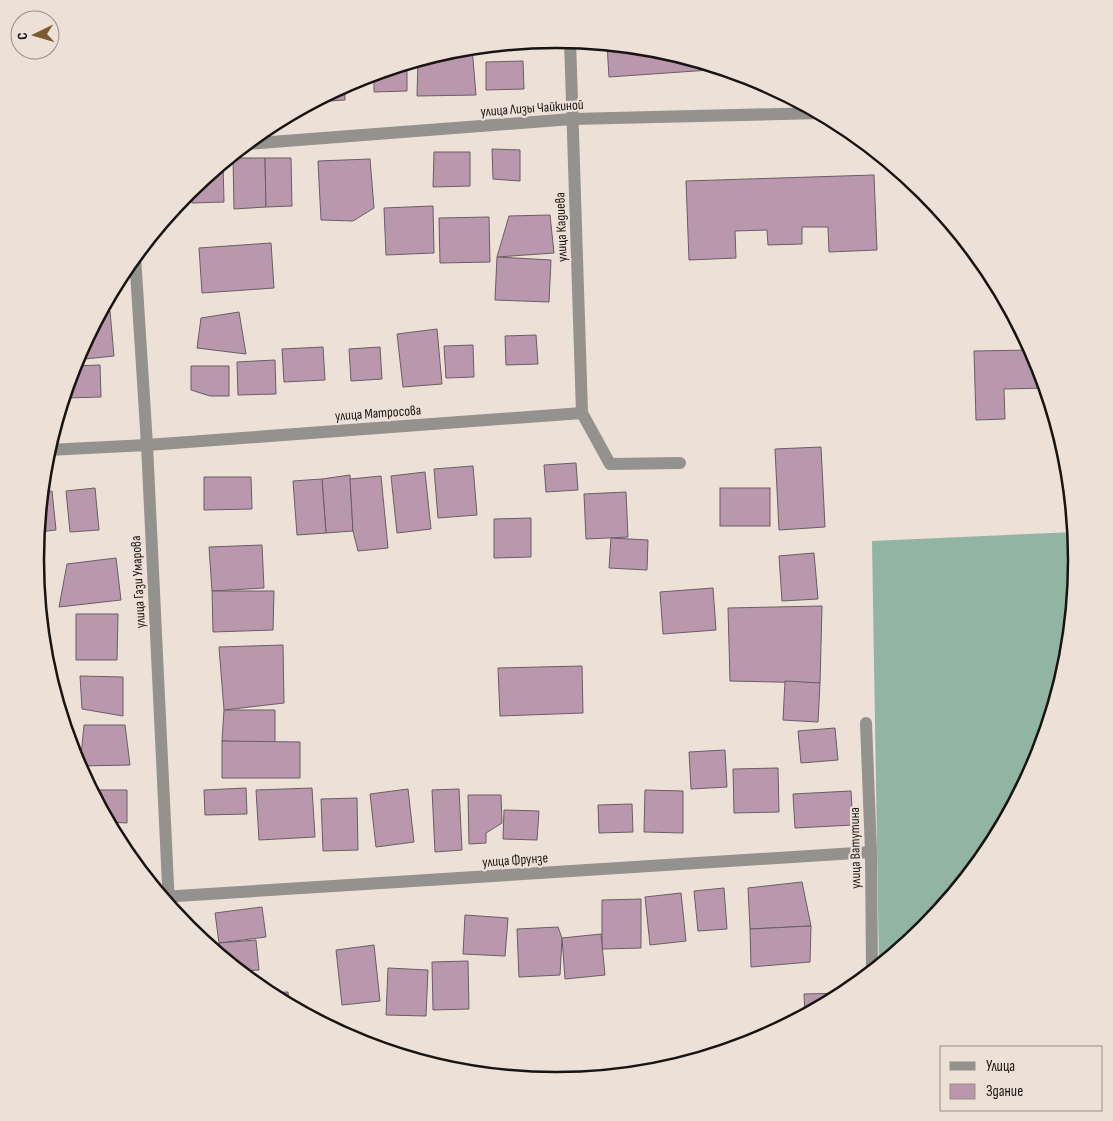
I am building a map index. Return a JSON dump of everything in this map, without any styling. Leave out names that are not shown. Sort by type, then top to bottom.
[{"type":"street","name":"улица Кадиева","points":[[570,48],[582,412]]},
{"type":"street","name":"улица Лизы Чайкиной","points":[[259,143],[572,119],[808,113]]},
{"type":"street","name":"улица Гази Умарова","points":[[136,268],[147,445],[166,892]]},
{"type":"street","name":"улица Матросова","points":[[56,450],[147,445],[582,412]]},
{"type":"street","points":[[582,412],[610,464],[680,463]]},
{"type":"street","name":"улица Ватутина","points":[[866,723],[871,852],[872,965]]},
{"type":"street","name":"улица Фрунзе","points":[[172,900],[871,852]]},
{"type":"green space","points":[[1068,532],[1069,560],[1065,627],[1052,693],[1030,757],[1016,787],[1001,817],[963,873],[919,923],[879,959],[872,541]]},
{"type":"building","points":[[607,51],[657,58],[706,70],[609,77]]},
{"type":"building","points":[[473,55],[476,95],[417,96],[418,67]]},
{"type":"building","points":[[523,61],[524,89],[486,90],[486,62]]},
{"type":"building","points":[[407,70],[407,91],[374,92],[374,82]]},
{"type":"building","points":[[345,94],[345,100],[330,101]]},
{"type":"building","points":[[492,149],[520,150],[520,181],[493,179]]},
{"type":"building","points":[[434,152],[470,152],[470,186],[433,187]]},
{"type":"building","points":[[239,158],[265,158],[266,207],[234,209],[233,163]]},
{"type":"building","points":[[265,158],[291,158],[292,206],[266,207]]},
{"type":"building","points":[[370,159],[374,208],[353,221],[321,220],[318,161]]},
{"type":"building","points":[[223,171],[224,202],[192,203],[194,198]]},
{"type":"building","points":[[874,175],[877,250],[829,252],[828,227],[802,227],[802,244],[768,245],[767,230],[735,231],[736,258],[689,260],[686,181]]},
{"type":"building","points":[[433,206],[434,253],[386,255],[384,208]]},
{"type":"building","points":[[550,215],[554,253],[497,257],[509,216]]},
{"type":"building","points":[[489,217],[490,262],[440,263],[439,218]]},
{"type":"building","points":[[271,243],[274,288],[202,293],[199,248]]},
{"type":"building","points":[[497,257],[551,260],[549,302],[495,300]]},
{"type":"building","points":[[110,311],[114,356],[85,359],[97,334]]},
{"type":"building","points":[[239,312],[246,354],[197,348],[201,318]]},
{"type":"building","points":[[437,329],[442,384],[403,387],[397,334]]},
{"type":"building","points":[[536,335],[538,364],[506,365],[505,336]]},
{"type":"building","points":[[473,345],[474,377],[446,378],[444,346]]},
{"type":"building","points":[[323,347],[325,380],[284,382],[282,349]]},
{"type":"building","points":[[380,347],[382,379],[351,381],[349,349]]},
{"type":"building","points":[[1024,350],[1039,388],[1004,389],[1005,419],[976,420],[974,351]]},
{"type":"building","points":[[275,360],[276,394],[238,395],[237,362]]},
{"type":"building","points":[[100,365],[101,397],[70,398],[82,366]]},
{"type":"building","points":[[191,366],[229,366],[229,396],[210,396],[191,390]]},
{"type":"building","points":[[821,447],[825,527],[779,530],[775,449]]},
{"type":"building","points":[[576,463],[578,490],[546,492],[544,465]]},
{"type":"building","points":[[473,466],[477,515],[438,518],[434,469]]},
{"type":"building","points":[[425,472],[431,529],[397,533],[391,476]]},
{"type":"building","points":[[350,475],[353,531],[326,533],[322,479]]},
{"type":"building","points":[[381,476],[388,548],[358,551],[353,531],[350,479]]},
{"type":"building","points":[[204,477],[251,477],[252,509],[204,510]]},
{"type":"building","points":[[322,479],[326,533],[297,535],[293,481]]},
{"type":"building","points":[[95,488],[99,530],[70,532],[66,491]]},
{"type":"building","points":[[720,488],[770,488],[770,526],[720,526]]},
{"type":"building","points":[[48,491],[52,491],[56,530],[45,531],[45,527]]},
{"type":"building","points":[[626,492],[628,537],[586,539],[584,494]]},
{"type":"building","points":[[531,518],[531,557],[494,558],[494,519]]},
{"type":"building","points":[[611,538],[648,540],[647,570],[609,568]]},
{"type":"building","points":[[262,545],[264,588],[212,591],[209,547]]},
{"type":"building","points":[[814,553],[818,599],[782,601],[779,556]]},
{"type":"building","points":[[116,558],[121,600],[59,607],[67,564]]},
{"type":"building","points":[[713,588],[716,630],[663,634],[660,592]]},
{"type":"building","points":[[212,591],[274,591],[273,630],[213,632]]},
{"type":"building","points":[[822,606],[820,683],[730,681],[728,608]]},
{"type":"building","points":[[76,614],[118,614],[117,660],[76,660]]},
{"type":"building","points":[[283,645],[284,703],[224,710],[219,647]]},
{"type":"building","points":[[582,666],[583,713],[500,716],[498,668]]},
{"type":"building","points":[[80,676],[123,677],[123,716],[82,709]]},
{"type":"building","points":[[785,681],[820,683],[818,722],[783,720]]},
{"type":"building","points":[[224,710],[275,710],[275,744],[222,741]]},
{"type":"building","points":[[84,725],[125,725],[130,765],[87,766],[81,753]]},
{"type":"building","points":[[835,728],[838,760],[801,763],[798,731]]},
{"type":"building","points":[[222,741],[300,742],[300,778],[222,778]]},
{"type":"building","points":[[725,750],[727,787],[691,789],[689,752]]},
{"type":"building","points":[[778,768],[779,812],[734,813],[733,769]]},
{"type":"building","points":[[246,788],[247,814],[205,815],[204,790]]},
{"type":"building","points":[[312,788],[315,837],[259,840],[256,790]]},
{"type":"building","points":[[408,789],[414,842],[376,847],[370,794]]},
{"type":"building","points":[[459,789],[462,850],[435,852],[432,790]]},
{"type":"building","points":[[98,790],[127,790],[127,823],[115,822]]},
{"type":"building","points":[[645,790],[683,791],[683,833],[644,832]]},
{"type":"building","points":[[851,791],[853,825],[795,828],[793,794]]},
{"type":"building","points":[[468,795],[501,795],[502,823],[486,833],[486,843],[469,844]]},
{"type":"building","points":[[357,798],[358,850],[323,851],[321,799]]},
{"type":"building","points":[[632,804],[633,832],[599,833],[598,805]]},
{"type":"building","points":[[504,810],[539,811],[537,840],[503,839]]},
{"type":"building","points":[[802,882],[811,926],[750,929],[748,888]]},
{"type":"building","points":[[724,888],[727,929],[698,931],[694,891]]},
{"type":"building","points":[[681,893],[686,941],[650,945],[645,897]]},
{"type":"building","points":[[641,899],[641,948],[602,949],[602,900]]},
{"type":"building","points":[[262,907],[266,937],[219,943],[215,913]]},
{"type":"building","points":[[465,915],[508,918],[505,956],[463,954]]},
{"type":"building","points":[[811,926],[810,962],[751,967],[750,929]]},
{"type":"building","points":[[558,927],[562,938],[560,975],[519,977],[517,929]]},
{"type":"building","points":[[601,934],[605,975],[565,979],[562,938]]},
{"type":"building","points":[[256,940],[259,970],[249,971],[219,947],[219,943]]},
{"type":"building","points":[[374,945],[380,1001],[342,1005],[336,950]]},
{"type":"building","points":[[468,961],[469,1009],[433,1010],[432,962]]},
{"type":"building","points":[[388,968],[428,970],[426,1016],[386,1015]]},
{"type":"building","points":[[280,992],[288,992],[288,998]]},
{"type":"building","points":[[831,993],[805,1009],[804,994]]}]
